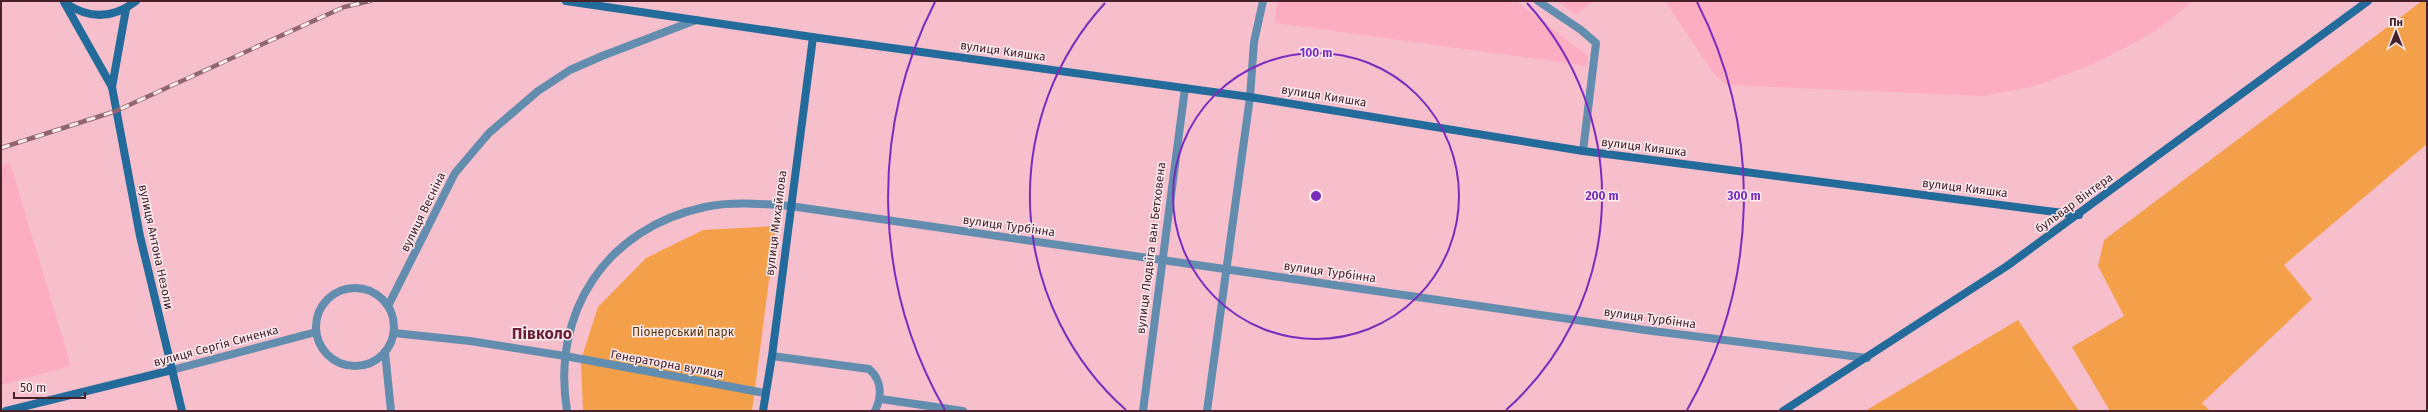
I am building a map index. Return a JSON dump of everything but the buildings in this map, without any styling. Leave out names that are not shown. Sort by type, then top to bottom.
[{"type":"street","points":[[64,2],[78,11],[94,16],[110,15],[126,9],[136,1]]},
{"type":"street","name":"вулиця Кияшка","points":[[566,1],[813,37],[1250,96],[1583,151],[2079,215]]},
{"type":"street","points":[[1207,411],[1250,96],[1254,42],[1263,1]]},
{"type":"street","points":[[1538,1],[1581,30],[1596,43],[1583,151]]},
{"type":"street","name":"бульвар Вінтера","points":[[1783,411],[2007,266],[2079,215],[2368,1]]},
{"type":"street","points":[[64,2],[112,87]]},
{"type":"street","points":[[112,87],[126,9]]},
{"type":"street","name":"вулиця Весніна","points":[[388,306],[455,173],[489,133],[538,91],[570,70],[602,56],[696,20]]},
{"type":"street","name":"вулиця Михайлова","points":[[762,411],[772,356],[790,206],[813,37]]},
{"type":"street","name":"вулиця Антона Незоли","points":[[112,87],[140,236],[182,411]]},
{"type":"street","name":"вулиця Людвіга ван Бетховена","points":[[1143,411],[1161,260],[1185,88]]},
{"type":"street","name":"вулиця Турбінна","points":[[567,411],[566,356],[570,327],[585,290],[608,261],[637,236],[672,217],[706,207],[750,203],[790,206],[1645,330],[1867,358]]},
{"type":"street","points":[[351,288],[363,288],[375,293],[388,306],[394,322],[394,333],[386,352],[377,360],[366,365],[355,367],[343,365],[333,360],[324,352],[316,332],[316,320],[320,308],[328,298],[338,291],[351,288]]},
{"type":"street","name":"вулиця Сергія Синенка","points":[[6,411],[172,370],[316,332]]},
{"type":"street","name":"Генераторна вулиця","points":[[394,333],[470,341],[566,356],[765,393]]},
{"type":"street","points":[[386,352],[391,411]]},
{"type":"street","points":[[772,356],[869,369],[875,374],[881,399],[875,411]]},
{"type":"street","points":[[881,399],[963,411]]},
{"type":"shaded area","points":[[1277,1],[1516,1],[1588,56],[1587,66],[1275,23]]},
{"type":"shaded area","points":[[1557,1],[1593,1],[1576,15]]},
{"type":"shaded area","points":[[1665,1],[2194,1],[2156,31],[2091,65],[2035,86],[1983,96],[1726,85],[1714,74]]},
{"type":"shaded area","points":[[10,163],[71,366],[1,385],[1,165]]},
{"type":"green space","points":[[2422,1],[2427,1],[2427,144],[2284,265],[2312,299],[2202,403],[2210,411],[2110,411],[2072,347],[2124,316],[2098,266],[2104,240]]},
{"type":"green space","name":"Піонерський парк","points":[[776,226],[752,411],[583,411],[581,360],[598,307],[646,258],[703,230]]},
{"type":"green space","points":[[2018,320],[2079,411],[1865,411]]},
{"type":"railway","points":[[1,148],[116,111],[344,7],[370,1]]},
{"type":"district","name":"Півколо","points":[[542,333]]}]
